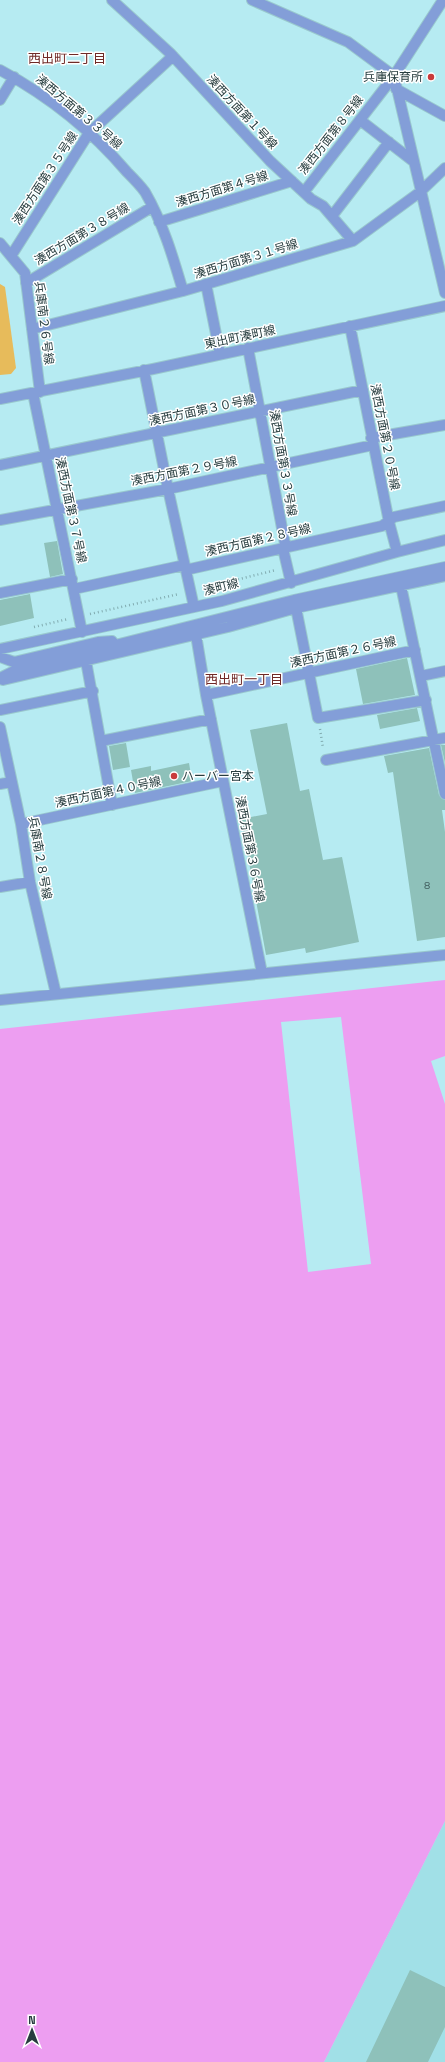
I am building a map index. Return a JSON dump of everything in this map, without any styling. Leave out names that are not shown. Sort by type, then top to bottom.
[{"type":"street","name":"湊西方面第１号線","points":[[112,0],[173,56],[270,161],[304,192],[323,206],[353,241]]},
{"type":"street","points":[[252,0],[348,42],[394,76],[420,192],[445,293]]},
{"type":"street","name":"湊西方面第８号線","points":[[304,192],[394,76],[440,3]]},
{"type":"street","name":"湊西方面第３５号線","points":[[11,256],[89,133],[173,56]]},
{"type":"street","name":"湊西方面第３３号線","points":[[0,70],[36,90],[89,133],[118,161],[144,191],[166,236],[183,291]]},
{"type":"street","points":[[0,100],[14,77]]},
{"type":"street","points":[[396,89],[445,116]]},
{"type":"street","points":[[360,120],[413,161]]},
{"type":"street","points":[[332,216],[389,142]]},
{"type":"street","name":"湊西方面第３１号線","points":[[32,329],[183,291],[353,241],[420,192],[445,168]]},
{"type":"street","name":"湊西方面第４号線","points":[[159,222],[292,181]]},
{"type":"street","name":"湊西方面第３８号線","points":[[26,283],[152,207]]},
{"type":"street","name":"兵庫南２６号線","points":[[0,243],[25,273],[32,329],[37,392]]},
{"type":"street","points":[[206,284],[220,354]]},
{"type":"street","name":"東出町湊町線","points":[[0,399],[445,306]]},
{"type":"street","name":"湊西方面第２０号線","points":[[350,326],[372,442],[397,552]]},
{"type":"street","name":"湊西方面第３３号線","points":[[248,348],[271,467],[284,554],[291,582]]},
{"type":"street","points":[[144,370],[194,607]]},
{"type":"street","name":"湊西方面第３０号線","points":[[0,465],[363,390]]},
{"type":"street","name":"湊西方面第３７号線","points":[[37,392],[46,456],[82,632]]},
{"type":"street","name":"湊西方面第２９号線","points":[[0,520],[168,489],[271,467],[445,425]]},
{"type":"street","name":"湊西方面第２８号線","points":[[0,593],[73,584],[185,567],[190,568],[382,526],[394,517],[445,506]]},
{"type":"street","name":"湊町線","points":[[0,649],[194,607],[445,540]]},
{"type":"street","points":[[0,678],[16,670],[294,600],[445,567]]},
{"type":"street","points":[[0,681],[196,635],[296,608],[445,576]]},
{"type":"street","points":[[401,586],[444,782],[445,794]]},
{"type":"street","points":[[296,608],[318,718],[426,700]]},
{"type":"street","name":"湊西方面第３６号線","points":[[196,635],[206,694],[262,974]]},
{"type":"street","points":[[0,657],[14,662],[98,642],[150,637]]},
{"type":"street","name":"湊西方面第２６号線","points":[[206,694],[415,650]]},
{"type":"street","points":[[86,661],[93,691],[112,805]]},
{"type":"street","points":[[421,676],[445,671]]},
{"type":"street","points":[[0,710],[93,691]]},
{"type":"street","points":[[101,741],[211,719]]},
{"type":"street","name":"兵庫南２８号線","points":[[0,727],[21,824],[30,882],[56,994]]},
{"type":"street","points":[[326,760],[445,738]]},
{"type":"street","name":"湊西方面第４０号線","points":[[21,824],[223,781]]},
{"type":"street","points":[[0,784],[11,782]]},
{"type":"street","points":[[0,886],[30,882]]},
{"type":"street","points":[[0,1000],[445,955]]},
{"type":"path","points":[[29,628],[218,585]]},
{"type":"path","points":[[318,718],[326,760]]},
{"type":"shaded area","points":[[0,284],[5,287],[16,368],[11,374],[0,375]]},
{"type":"shaded area","points":[[445,980],[445,1056],[431,1061],[445,1104],[445,1821],[324,2062],[0,2062],[0,1029]],"holes":[[[341,1017],[371,1264],[308,1272],[281,1022]]]},
{"type":"shaded area","points":[[445,1821],[445,2062],[324,2062]]},
{"type":"building","points":[[57,541],[63,574],[50,577],[44,543]]},
{"type":"building","points":[[30,594],[34,618],[0,626],[0,600]]},
{"type":"building","points":[[407,658],[415,695],[363,704],[356,669]]},
{"type":"building","points":[[417,708],[420,721],[380,729],[377,715]]},
{"type":"building","points":[[287,723],[300,791],[309,789],[323,860],[342,857],[359,942],[306,953],[305,948],[266,955],[241,819],[267,814],[250,730]]},
{"type":"building","points":[[126,743],[130,767],[113,770],[109,746]]},
{"type":"building","points":[[441,745],[445,745],[445,763]]},
{"type":"building","points":[[429,748],[439,795],[445,800],[445,810],[442,810],[445,832],[445,937],[417,941],[393,772],[388,773],[384,756]]},
{"type":"building","points":[[189,763],[192,781],[135,793],[131,770],[151,766],[151,771]]},
{"type":"building","points":[[410,1970],[445,1987],[445,2027],[428,2062],[366,2062]]},
{"type":"place","name":"兵庫保育所","points":[[431,77]]},
{"type":"place","name":"ハーバー宮本","points":[[174,776]]},
{"type":"district","name":"西出町二丁目","points":[[67,58]]},
{"type":"district","name":"西出町一丁目","points":[[244,679]]}]
